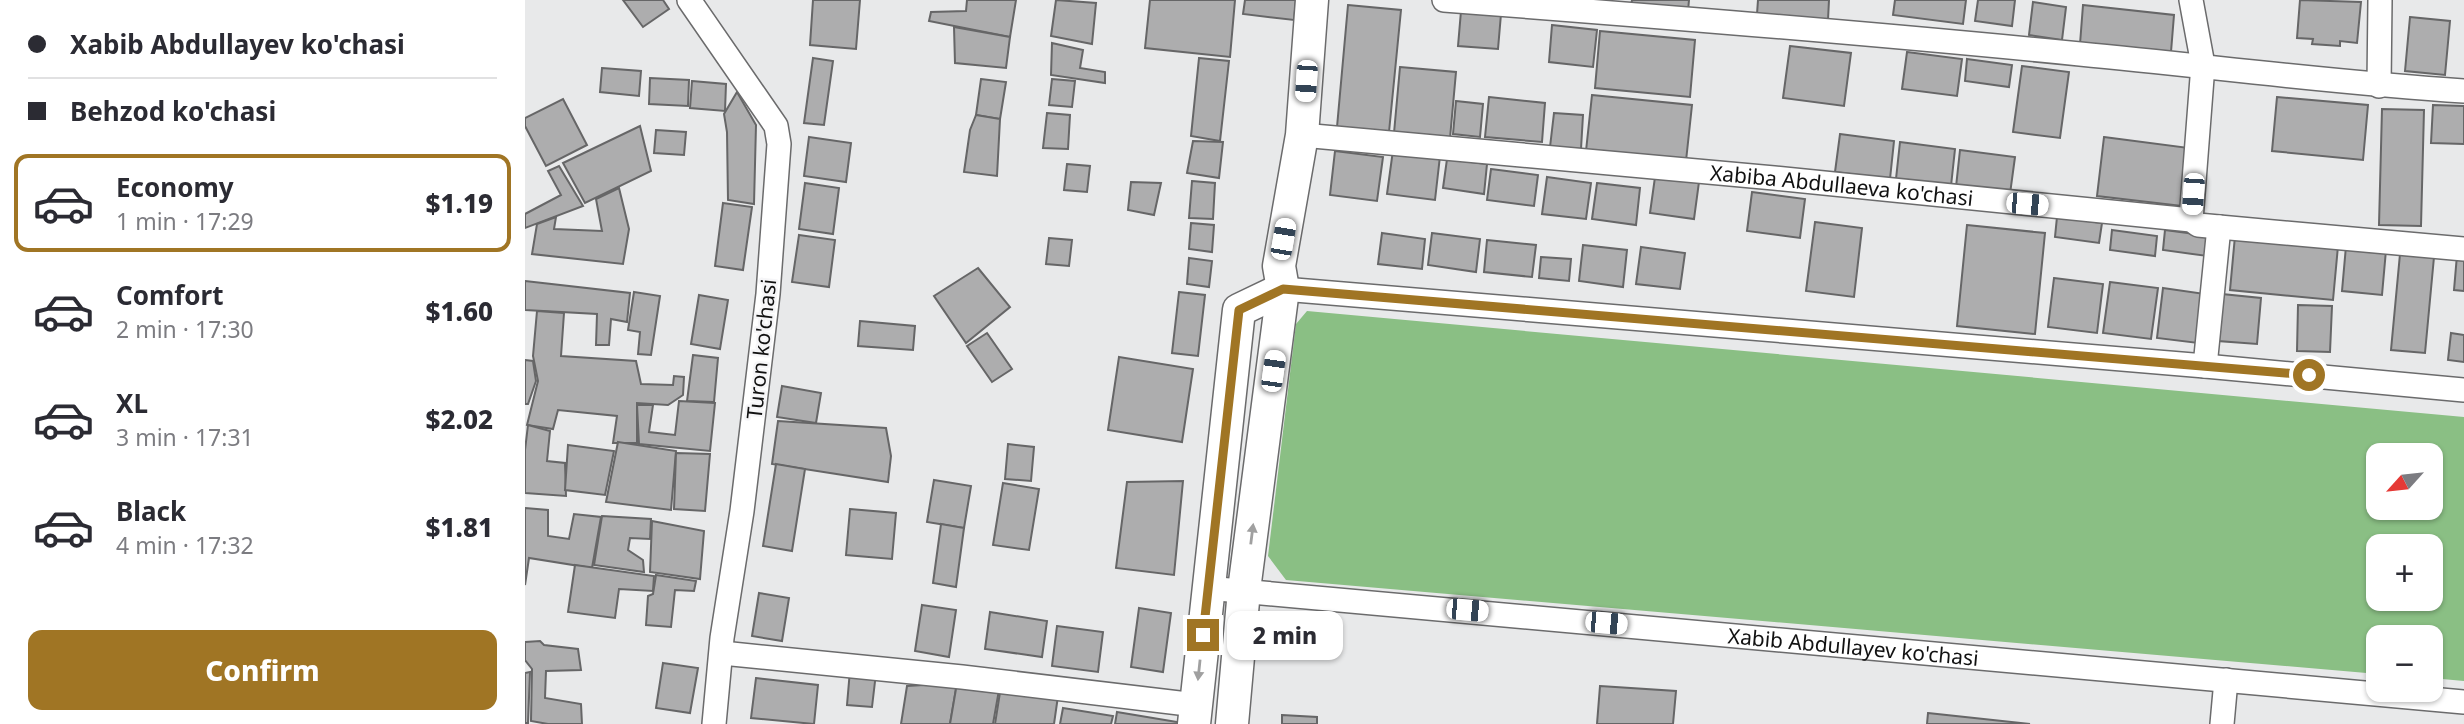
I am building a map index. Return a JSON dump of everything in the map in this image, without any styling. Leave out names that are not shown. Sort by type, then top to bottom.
[{"type":"street","name":"Turon ko'chasi","points":[[689,0],[776,126],[779,144],[768,294],[742,512],[722,638],[714,724]]},
{"type":"street","points":[[1232,724],[1244,590],[1283,289],[1279,265],[1302,135],[1311,0]]},
{"type":"street","points":[[1444,0],[1571,5],[2203,65],[2379,86],[2464,91]]},
{"type":"street","points":[[2191,0],[2203,65],[2191,220]]},
{"type":"street","points":[[2379,86],[2381,0]]},
{"type":"street","name":"Xabiba Abdullaeva ko'chasi","points":[[1302,135],[1774,178],[2191,220],[2198,225],[2464,249]]},
{"type":"street","points":[[2205,366],[2219,227]]},
{"type":"street","points":[[722,653],[962,677],[1195,714],[1239,310],[1283,289],[2464,390]]},
{"type":"street","name":"Xabib Abdullayev ko'chasi","points":[[1207,588],[2464,702]]},
{"type":"street","points":[[2222,724],[2226,680]]},
{"type":"green space","points":[[1307,311],[2464,417],[2464,681],[2443,679],[2443,625],[2366,625],[2366,673],[1286,580],[1268,556],[1296,324]]},
{"type":"building","points":[[623,0],[663,0],[669,9],[643,27]]},
{"type":"building","points":[[813,0],[860,0],[856,49],[810,45]]},
{"type":"building","points":[[967,0],[1016,0],[1010,37],[929,21],[931,12],[966,11]]},
{"type":"building","points":[[1056,0],[1096,3],[1092,44],[1051,36]]},
{"type":"building","points":[[1150,0],[1235,0],[1230,57],[1145,48]]},
{"type":"building","points":[[1245,0],[1296,0],[1294,20],[1243,14]]},
{"type":"building","points":[[1632,0],[1689,0],[1688,11],[1631,6]]},
{"type":"building","points":[[1758,0],[1829,0],[1828,20],[1757,14]]},
{"type":"building","points":[[1895,0],[1966,0],[1963,24],[1893,15]]},
{"type":"building","points":[[1978,0],[2015,0],[2012,26],[1975,21]]},
{"type":"building","points":[[2300,0],[2361,2],[2357,43],[2340,41],[2340,46],[2312,44],[2313,39],[2297,38]]},
{"type":"building","points":[[2033,2],[2066,7],[2062,40],[2029,35]]},
{"type":"building","points":[[1348,5],[1401,10],[1389,132],[1337,127]]},
{"type":"building","points":[[2083,5],[2174,15],[2171,52],[2080,44]]},
{"type":"building","points":[[1461,11],[1501,14],[1498,49],[1458,46]]},
{"type":"building","points":[[2410,17],[2450,21],[2445,75],[2405,71]]},
{"type":"building","points":[[1552,25],[1597,30],[1593,67],[1549,62]]},
{"type":"building","points":[[954,27],[1010,37],[1006,68],[955,63]]},
{"type":"building","points":[[1600,31],[1695,40],[1690,97],[1595,88]]},
{"type":"building","points":[[1052,43],[1083,50],[1080,68],[1105,72],[1105,83],[1051,75]]},
{"type":"building","points":[[1790,46],[1851,53],[1844,106],[1783,98]]},
{"type":"building","points":[[1907,52],[1962,59],[1957,96],[1902,89]]},
{"type":"building","points":[[813,58],[833,61],[824,125],[804,123]]},
{"type":"building","points":[[1199,58],[1229,61],[1220,141],[1191,136]]},
{"type":"building","points":[[1967,59],[2012,65],[2009,87],[1965,81]]},
{"type":"building","points":[[2022,66],[2069,72],[2060,138],[2013,132]]},
{"type":"building","points":[[1400,67],[1456,72],[1450,138],[1394,133]]},
{"type":"building","points":[[602,68],[641,71],[639,96],[600,92]]},
{"type":"building","points":[[650,78],[689,80],[688,106],[649,104]]},
{"type":"building","points":[[981,79],[1006,82],[1000,119],[976,115]]},
{"type":"building","points":[[1052,79],[1075,81],[1072,107],[1049,105]]},
{"type":"building","points":[[692,81],[726,84],[725,111],[690,108]]},
{"type":"building","points":[[737,92],[756,125],[754,204],[728,200],[727,132],[724,114]]},
{"type":"building","points":[[1592,95],[1692,105],[1686,161],[1586,151]]},
{"type":"building","points":[[1489,97],[1545,103],[1542,142],[1485,137]]},
{"type":"building","points":[[2277,97],[2368,105],[2363,160],[2272,151]]},
{"type":"building","points":[[563,99],[587,145],[546,166],[525,126],[525,118]]},
{"type":"building","points":[[1456,101],[1483,104],[1480,137],[1453,134]]},
{"type":"building","points":[[2433,105],[2464,106],[2464,144],[2431,143]]},
{"type":"building","points":[[2382,109],[2424,110],[2421,226],[2379,225]]},
{"type":"building","points":[[1047,113],[1070,115],[1068,149],[1043,148]]},
{"type":"building","points":[[1554,113],[1583,115],[1581,149],[1550,147]]},
{"type":"building","points":[[976,115],[1000,119],[997,176],[964,172],[970,130]]},
{"type":"building","points":[[640,126],[651,171],[585,203],[563,163]]},
{"type":"building","points":[[656,130],[686,132],[684,155],[654,153]]},
{"type":"building","points":[[1840,134],[1894,141],[1890,179],[1835,172]]},
{"type":"building","points":[[809,137],[851,143],[846,182],[804,176]]},
{"type":"building","points":[[2104,137],[2189,148],[2182,206],[2097,196]]},
{"type":"building","points":[[1193,141],[1223,142],[1219,178],[1187,173]]},
{"type":"building","points":[[1900,142],[1955,149],[1951,186],[1896,179]]},
{"type":"building","points":[[1393,150],[1440,156],[1435,200],[1387,194]]},
{"type":"building","points":[[1960,150],[2015,157],[2010,194],[1956,187]]},
{"type":"building","points":[[1335,151],[1383,157],[1377,201],[1330,195]]},
{"type":"building","points":[[1447,159],[1487,164],[1484,194],[1443,188]]},
{"type":"building","points":[[1067,164],[1090,166],[1087,192],[1064,190]]},
{"type":"building","points":[[559,166],[583,206],[525,228],[525,214],[561,195],[548,171]]},
{"type":"building","points":[[1491,169],[1538,175],[1534,206],[1487,200]]},
{"type":"building","points":[[1547,177],[1591,183],[1586,219],[1542,214]]},
{"type":"building","points":[[1655,177],[1699,182],[1694,219],[1650,213]]},
{"type":"building","points":[[1192,181],[1215,183],[1213,219],[1189,218]]},
{"type":"building","points":[[1131,182],[1161,183],[1154,215],[1128,210]]},
{"type":"building","points":[[805,183],[839,188],[833,234],[799,229]]},
{"type":"building","points":[[1597,183],[1640,188],[1636,225],[1592,219]]},
{"type":"building","points":[[619,188],[629,229],[623,264],[532,254],[537,224],[556,217],[554,229],[602,231],[596,199]]},
{"type":"building","points":[[1752,192],[1805,199],[1800,238],[1747,231]]},
{"type":"building","points":[[723,203],[752,207],[743,270],[715,266]]},
{"type":"building","points":[[2057,217],[2102,223],[2099,243],[2055,237]]},
{"type":"building","points":[[1815,222],[1862,228],[1854,297],[1806,291]]},
{"type":"building","points":[[1191,223],[1214,225],[1212,252],[1189,249]]},
{"type":"building","points":[[1967,225],[2045,233],[2035,334],[1957,326]]},
{"type":"building","points":[[2112,230],[2157,236],[2155,256],[2110,250]]},
{"type":"building","points":[[2165,230],[2210,236],[2207,256],[2163,250]]},
{"type":"building","points":[[1382,233],[1425,239],[1422,269],[1378,264]]},
{"type":"building","points":[[1432,233],[1480,239],[1476,272],[1428,265]]},
{"type":"building","points":[[799,235],[835,240],[829,287],[792,282]]},
{"type":"building","points":[[2235,236],[2338,246],[2333,300],[2230,290]]},
{"type":"building","points":[[1049,238],[1072,240],[1069,266],[1046,264]]},
{"type":"building","points":[[1487,240],[1536,245],[1532,277],[1484,272]]},
{"type":"building","points":[[1583,245],[1627,250],[1623,287],[1579,281]]},
{"type":"building","points":[[2346,246],[2386,250],[2382,295],[2342,291]]},
{"type":"building","points":[[1641,247],[1685,253],[1680,289],[1636,284]]},
{"type":"building","points":[[2400,254],[2434,257],[2425,353],[2391,350]]},
{"type":"building","points":[[2457,255],[2464,256],[2464,291],[2454,290]]},
{"type":"building","points":[[1541,257],[1571,259],[1569,281],[1539,278]]},
{"type":"building","points":[[1189,258],[1212,261],[1209,287],[1187,284]]},
{"type":"building","points":[[978,268],[1010,307],[966,343],[934,296]]},
{"type":"building","points":[[2054,278],[2103,284],[2097,333],[2048,327]]},
{"type":"building","points":[[525,281],[630,293],[627,322],[611,319],[609,345],[596,345],[597,314],[525,310]]},
{"type":"building","points":[[2110,282],[2158,288],[2151,339],[2103,333]]},
{"type":"building","points":[[2163,288],[2212,295],[2206,344],[2157,338]]},
{"type":"building","points":[[634,292],[660,296],[651,355],[638,354],[640,332],[628,330]]},
{"type":"building","points":[[1179,292],[1205,295],[1198,356],[1172,353]]},
{"type":"building","points":[[2222,294],[2261,298],[2257,344],[2218,341]]},
{"type":"building","points":[[699,295],[728,300],[720,349],[691,344]]},
{"type":"building","points":[[2298,305],[2332,306],[2330,352],[2297,351]]},
{"type":"building","points":[[537,311],[564,313],[561,356],[636,361],[641,384],[673,385],[674,376],[684,377],[683,395],[668,405],[637,403],[637,443],[613,443],[617,416],[558,410],[553,429],[527,425],[538,381],[533,356]]},
{"type":"building","points":[[860,321],[915,326],[913,350],[858,346]]},
{"type":"building","points":[[987,333],[1012,369],[992,382],[967,346]]},
{"type":"building","points":[[2451,333],[2464,335],[2464,362],[2448,360]]},
{"type":"building","points":[[693,355],[718,358],[714,402],[687,401]]},
{"type":"building","points":[[1119,357],[1193,369],[1182,442],[1108,430]]},
{"type":"building","points":[[525,360],[533,361],[536,381],[528,404],[525,404]]},
{"type":"building","points":[[782,386],[821,393],[816,423],[777,417]]},
{"type":"building","points":[[679,401],[715,403],[710,451],[639,444],[637,405],[653,405],[649,432],[675,435]]},
{"type":"building","points":[[778,421],[886,428],[891,456],[888,482],[772,464]]},
{"type":"building","points":[[528,425],[550,431],[547,461],[565,463],[566,496],[525,493]]},
{"type":"building","points":[[618,442],[676,451],[671,510],[606,502]]},
{"type":"building","points":[[1008,444],[1034,447],[1031,481],[1005,479]]},
{"type":"building","points":[[568,445],[614,451],[605,495],[565,490]]},
{"type":"building","points":[[676,453],[710,454],[705,511],[674,509]]},
{"type":"building","points":[[776,464],[805,469],[792,551],[763,546]]},
{"type":"building","points":[[934,480],[971,486],[964,528],[927,522]]},
{"type":"building","points":[[1183,481],[1174,575],[1116,568],[1127,482]]},
{"type":"building","points":[[1003,483],[1039,489],[1029,550],[993,545]]},
{"type":"building","points":[[525,508],[548,510],[548,536],[569,539],[574,514],[601,517],[592,568],[529,558],[525,585]]},
{"type":"building","points":[[850,509],[896,513],[892,559],[846,555]]},
{"type":"building","points":[[602,516],[651,519],[650,539],[630,538],[628,550],[643,560],[644,572],[594,565]]},
{"type":"building","points":[[652,521],[704,531],[700,579],[650,572]]},
{"type":"building","points":[[941,524],[964,528],[956,587],[933,583]]},
{"type":"building","points":[[575,565],[654,576],[653,591],[619,589],[615,618],[568,612]]},
{"type":"building","points":[[656,575],[696,581],[694,591],[675,590],[671,627],[646,625],[648,596],[653,594]]},
{"type":"building","points":[[759,593],[789,598],[782,641],[752,636]]},
{"type":"building","points":[[922,605],[956,610],[949,657],[915,651]]},
{"type":"building","points":[[1139,608],[1171,613],[1163,672],[1131,667]]},
{"type":"building","points":[[990,612],[1047,621],[1042,657],[985,649]]},
{"type":"building","points":[[1057,626],[1103,632],[1098,672],[1052,666]]},
{"type":"building","points":[[540,641],[544,645],[578,649],[581,670],[546,671],[545,698],[581,704],[582,724],[531,721],[532,669],[525,660],[525,642]]},
{"type":"building","points":[[663,663],[698,668],[690,713],[656,708]]},
{"type":"building","points":[[850,670],[876,673],[872,707],[847,705]]},
{"type":"building","points":[[530,672],[528,723],[525,723],[525,673]]},
{"type":"building","points":[[756,678],[818,685],[814,724],[751,718]]},
{"type":"building","points":[[957,683],[950,724],[901,724],[907,686]]},
{"type":"building","points":[[957,683],[999,690],[993,724],[950,724]]},
{"type":"building","points":[[1001,686],[1058,696],[1054,724],[995,724]]},
{"type":"building","points":[[1600,686],[1676,691],[1673,724],[1597,724]]},
{"type":"building","points":[[1063,708],[1113,716],[1111,724],[1060,724]]},
{"type":"building","points":[[1117,712],[1177,722],[1115,724]]},
{"type":"building","points":[[1928,713],[2030,724],[1927,724]]},
{"type":"building","points":[[1282,715],[1317,717],[1317,724],[1282,724]]},
{"type":"route","points":[[1203,635],[1239,310],[1283,289],[2309,375]]}]
